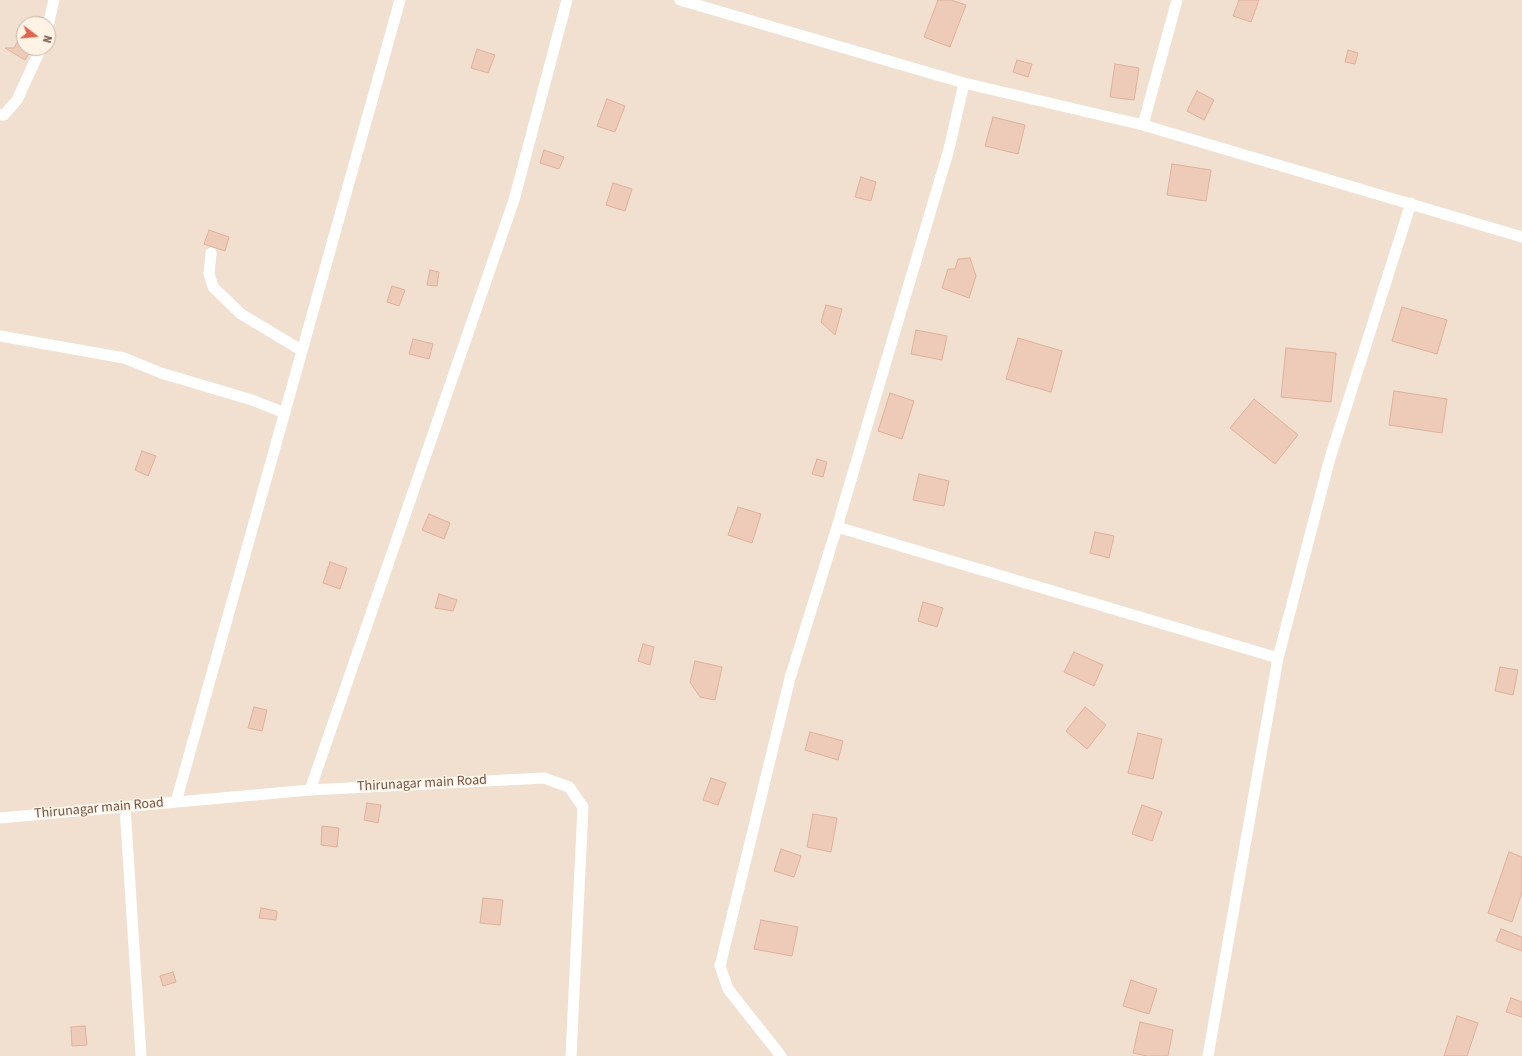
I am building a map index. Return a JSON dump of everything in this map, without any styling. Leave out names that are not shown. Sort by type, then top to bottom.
[{"type":"street","points":[[50,16],[54,0]]},
{"type":"street","points":[[176,802],[400,0]]},
{"type":"street","points":[[310,790],[514,200],[567,0]]},
{"type":"street","points":[[680,0],[964,83],[1143,125],[1522,236]]},
{"type":"street","points":[[1143,125],[1177,0]]},
{"type":"street","points":[[0,115],[4,115],[17,100],[37,56]]},
{"type":"street","points":[[781,1056],[728,989],[720,966],[790,678],[837,527],[949,149],[964,83]]},
{"type":"street","points":[[1208,1056],[1278,658],[1330,458],[1411,203]]},
{"type":"street","points":[[211,253],[209,274],[213,287],[241,314],[301,350]]},
{"type":"street","points":[[0,336],[124,358],[161,373],[252,400],[285,413]]},
{"type":"street","points":[[837,527],[1278,658]]},
{"type":"street","name":"Thirunagar main Road","points":[[0,818],[310,790],[544,778],[570,787],[583,807],[571,1056]]},
{"type":"street","points":[[125,806],[141,1056]]},
{"type":"shaded area","points":[[0,0],[1522,0],[1522,1056],[0,1056]]},
{"type":"building","points":[[938,0],[951,0],[966,5],[950,47],[924,37]]},
{"type":"building","points":[[1239,0],[1259,0],[1251,22],[1233,16]]},
{"type":"building","points":[[16,44],[16,55],[5,48],[14,48]]},
{"type":"building","points":[[477,49],[495,55],[488,73],[471,68]]},
{"type":"building","points":[[1348,50],[1358,53],[1355,64],[1345,62]]},
{"type":"building","points":[[18,56],[27,56],[25,60]]},
{"type":"building","points":[[1017,60],[1032,64],[1028,77],[1013,72]]},
{"type":"building","points":[[1115,64],[1139,68],[1134,100],[1110,97]]},
{"type":"building","points":[[1197,91],[1214,100],[1204,120],[1187,111]]},
{"type":"building","points":[[607,99],[625,106],[615,132],[597,126]]},
{"type":"building","points":[[993,117],[1025,125],[1018,154],[985,146]]},
{"type":"building","points":[[544,150],[564,157],[559,169],[540,163]]},
{"type":"building","points":[[1172,164],[1211,170],[1206,201],[1167,195]]},
{"type":"building","points":[[861,177],[876,182],[871,201],[855,197]]},
{"type":"building","points":[[613,183],[632,189],[625,211],[606,205]]},
{"type":"building","points":[[209,230],[229,237],[225,251],[204,244]]},
{"type":"building","points":[[970,258],[976,276],[969,298],[942,288],[948,269],[955,269],[958,259]]},
{"type":"building","points":[[430,270],[439,272],[437,286],[427,285]]},
{"type":"building","points":[[392,286],[405,290],[399,306],[387,302]]},
{"type":"building","points":[[826,305],[842,309],[835,335],[821,322]]},
{"type":"building","points":[[1402,307],[1447,320],[1437,354],[1392,341]]},
{"type":"building","points":[[916,330],[947,336],[942,360],[911,354]]},
{"type":"building","points":[[1018,338],[1062,351],[1051,392],[1006,379]]},
{"type":"building","points":[[413,339],[433,344],[429,359],[409,354]]},
{"type":"building","points":[[1286,348],[1336,353],[1331,402],[1281,397]]},
{"type":"building","points":[[1394,391],[1447,399],[1442,433],[1389,425]]},
{"type":"building","points":[[890,393],[914,401],[902,439],[878,431]]},
{"type":"building","points":[[1254,399],[1298,435],[1275,464],[1230,428]]},
{"type":"building","points":[[142,451],[156,456],[148,476],[135,470]]},
{"type":"building","points":[[817,459],[827,462],[823,477],[812,474]]},
{"type":"building","points":[[919,474],[949,481],[944,506],[913,500]]},
{"type":"building","points":[[738,507],[761,514],[752,543],[728,535]]},
{"type":"building","points":[[429,514],[450,523],[444,539],[422,530]]},
{"type":"building","points":[[1095,532],[1114,536],[1109,558],[1090,553]]},
{"type":"building","points":[[330,562],[347,568],[340,589],[323,583]]},
{"type":"building","points":[[439,594],[457,600],[453,611],[435,608]]},
{"type":"building","points":[[923,602],[943,608],[937,627],[918,621]]},
{"type":"building","points":[[643,644],[654,647],[650,665],[638,661]]},
{"type":"building","points":[[1074,652],[1103,665],[1094,686],[1064,672]]},
{"type":"building","points":[[695,661],[722,667],[715,700],[700,697],[690,682]]},
{"type":"building","points":[[1500,667],[1518,670],[1513,695],[1495,691]]},
{"type":"building","points":[[254,707],[267,710],[262,731],[248,728]]},
{"type":"building","points":[[1085,707],[1106,725],[1087,749],[1066,731]]},
{"type":"building","points":[[810,732],[843,741],[838,760],[805,750]]},
{"type":"building","points":[[1138,733],[1162,739],[1153,779],[1128,773]]},
{"type":"building","points":[[711,778],[726,783],[718,805],[703,800]]},
{"type":"building","points":[[367,803],[381,805],[378,823],[364,820]]},
{"type":"building","points":[[1142,805],[1162,812],[1152,841],[1132,834]]},
{"type":"building","points":[[813,814],[837,818],[831,852],[807,847]]},
{"type":"building","points":[[322,826],[339,828],[337,847],[321,845]]},
{"type":"building","points":[[781,849],[801,856],[794,877],[774,871]]},
{"type":"building","points":[[1509,852],[1522,857],[1522,892],[1512,922],[1488,913]]},
{"type":"building","points":[[483,898],[503,900],[500,925],[480,923]]},
{"type":"building","points":[[261,908],[277,911],[276,920],[259,918]]},
{"type":"building","points":[[761,920],[798,927],[792,956],[754,949]]},
{"type":"building","points":[[1501,929],[1522,937],[1522,951],[1496,941]]},
{"type":"building","points":[[173,972],[176,982],[163,986],[160,976]]},
{"type":"building","points":[[1131,980],[1157,989],[1149,1014],[1123,1006]]},
{"type":"building","points":[[1511,998],[1522,1002],[1522,1017],[1506,1012]]},
{"type":"building","points":[[1457,1016],[1478,1023],[1467,1056],[1444,1056]]},
{"type":"building","points":[[1140,1022],[1173,1030],[1168,1056],[1147,1056],[1133,1053]]},
{"type":"building","points":[[85,1026],[87,1045],[72,1046],[71,1027]]}]
